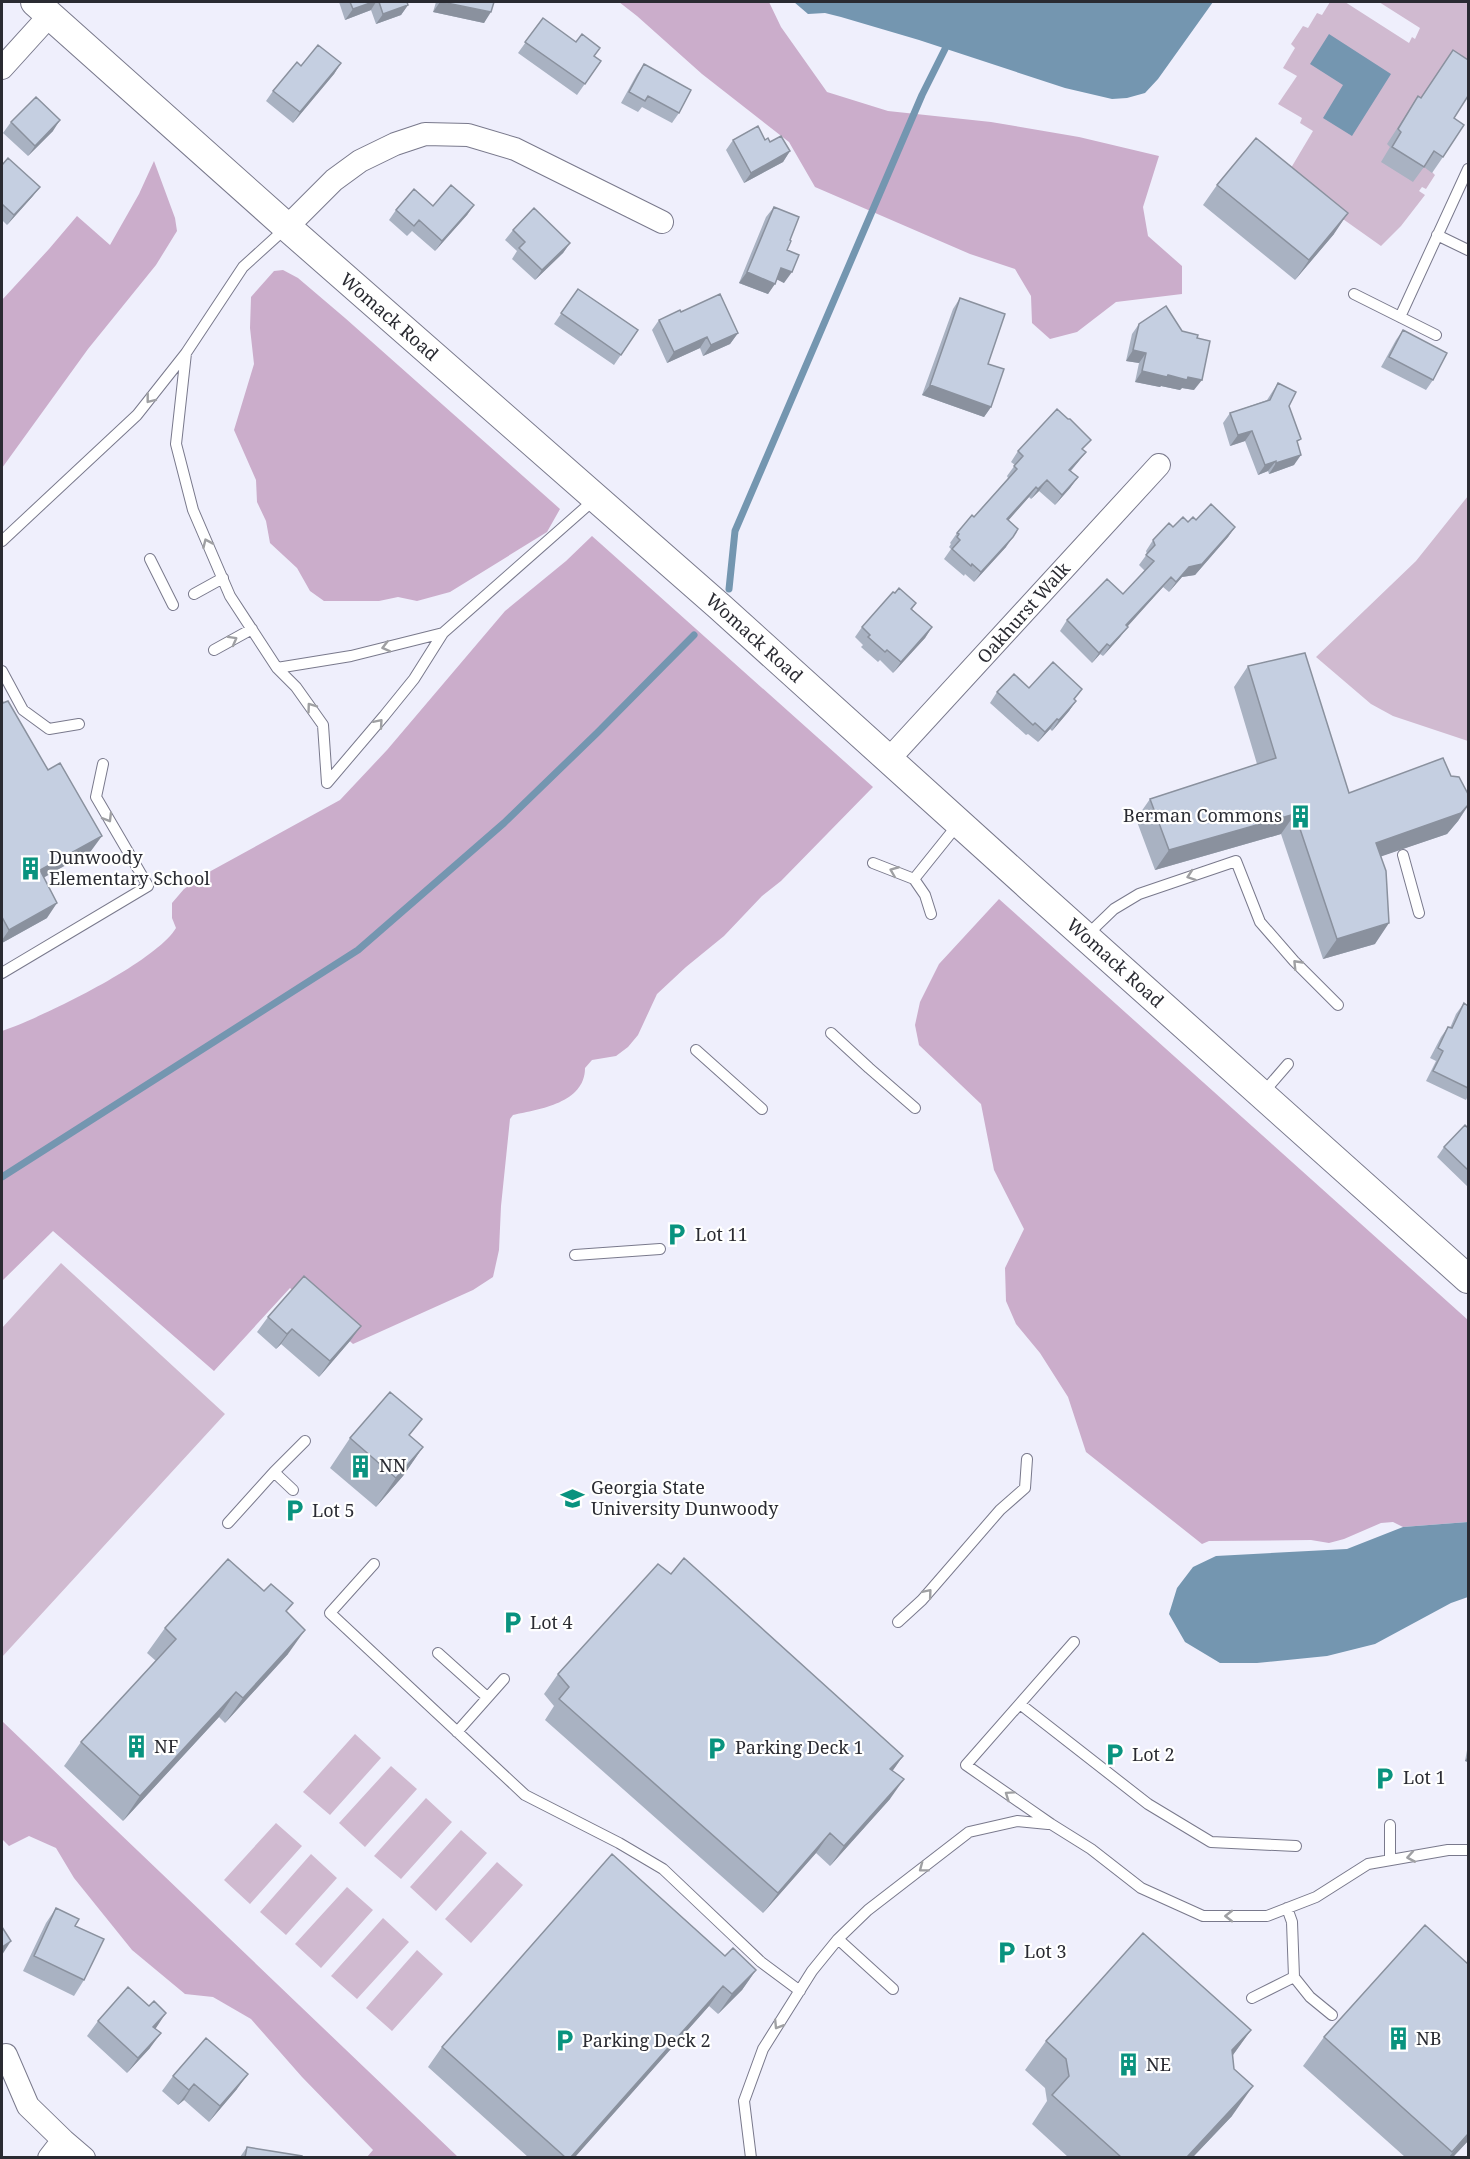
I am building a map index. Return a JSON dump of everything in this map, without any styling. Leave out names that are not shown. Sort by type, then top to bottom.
[{"type":"street","points":[[2,68],[43,8]]},
{"type":"street","name":"Womack Road","points":[[43,8],[287,227],[597,498],[1468,1279]]},
{"type":"street","points":[[287,227],[334,180],[360,161],[395,144],[425,134],[468,135],[515,149],[662,222]]},
{"type":"street","name":"Oakhurst Walk","points":[[889,759],[1159,465]]},
{"type":"street","points":[[6,2055],[28,2106],[56,2149],[84,2157]]},
{"type":"lane","points":[[1400,317],[1468,169]]},
{"type":"lane","points":[[2,541],[137,415],[186,353],[243,267],[287,227]]},
{"type":"lane","points":[[1437,235],[1468,250]]},
{"type":"lane","points":[[1354,294],[1436,335]]},
{"type":"lane","points":[[186,353],[176,444],[193,510],[230,596],[277,668],[296,687],[323,725],[327,783],[414,679],[443,633],[597,498]]},
{"type":"lane","points":[[150,559],[172,605]]},
{"type":"lane","points":[[194,594],[223,578]]},
{"type":"lane","points":[[214,650],[252,629]]},
{"type":"lane","points":[[277,668],[351,656],[443,633]]},
{"type":"lane","points":[[2,671],[24,710],[49,729],[79,724]]},
{"type":"lane","points":[[2,973],[148,886],[96,797],[103,764]]},
{"type":"lane","points":[[914,879],[959,823]]},
{"type":"lane","points":[[1403,855],[1419,913]]},
{"type":"lane","points":[[1085,936],[1114,909],[1146,891],[1236,861],[1260,922],[1294,961],[1338,1005]]},
{"type":"lane","points":[[873,862],[914,879],[925,895],[931,914]]},
{"type":"lane","points":[[831,1033],[915,1108]]},
{"type":"lane","points":[[696,1050],[762,1109]]},
{"type":"lane","points":[[1262,1094],[1288,1064]]},
{"type":"lane","points":[[575,1255],[660,1249]]},
{"type":"lane","points":[[228,1523],[305,1441]]},
{"type":"lane","points":[[898,1622],[922,1600],[1000,1510],[1025,1488],[1027,1459]]},
{"type":"lane","points":[[274,1472],[293,1490]]},
{"type":"lane","points":[[374,1564],[330,1613],[525,1795],[619,1843],[663,1869],[761,1962],[800,1990]]},
{"type":"lane","points":[[1074,1642],[966,1765],[1091,1849],[1141,1888],[1203,1916],[1267,1916],[1316,1897],[1368,1864],[1448,1850],[1468,1850]]},
{"type":"lane","points":[[438,1653],[487,1697]]},
{"type":"lane","points":[[456,1732],[504,1679]]},
{"type":"lane","points":[[1020,1704],[1149,1804],[1211,1842],[1296,1846]]},
{"type":"lane","points":[[752,2157],[744,2101],[763,2049],[812,1971],[838,1939],[868,1910],[969,1832],[1017,1821],[1051,1824]]},
{"type":"lane","points":[[1390,1825],[1390,1860]]},
{"type":"lane","points":[[1287,1908],[1292,1922],[1294,1977],[1310,1997],[1332,2015]]},
{"type":"lane","points":[[838,1939],[893,1989]]},
{"type":"lane","points":[[1252,1998],[1294,1977]]},
{"type":"shaded area","points":[[619,2],[769,2],[781,27],[827,92],[888,111],[991,122],[1079,137],[1159,156],[1143,207],[1148,236],[1182,266],[1182,294],[1116,302],[1077,332],[1050,339],[1032,323],[1031,296],[1015,269],[970,254],[815,187],[789,142],[702,74]]},
{"type":"shaded area","points":[[1330,2],[1345,2],[1409,43],[1412,37],[1415,39],[1420,28],[1379,2],[1468,2],[1468,95],[1443,133],[1432,172],[1435,175],[1426,189],[1422,187],[1419,191],[1425,195],[1401,226],[1381,246],[1285,178],[1313,131],[1300,123],[1302,118],[1278,104],[1297,76],[1283,68],[1295,48],[1291,44],[1303,26],[1308,28],[1317,13],[1322,15]]},
{"type":"shaded area","points":[[154,161],[175,218],[177,231],[156,265],[88,349],[2,468],[2,300],[77,216],[110,245],[139,194]]},
{"type":"shaded area","points":[[283,270],[298,278],[345,318],[560,509],[547,532],[450,592],[417,601],[398,597],[379,601],[324,601],[310,591],[297,568],[270,543],[266,521],[257,502],[256,480],[234,430],[254,364],[250,328],[251,297],[274,271]]},
{"type":"shaded area","points":[[1468,496],[1468,741],[1393,716],[1371,704],[1316,657],[1416,561]]},
{"type":"shaded area","points":[[592,536],[873,787],[724,936],[657,994],[638,1035],[628,1047],[616,1056],[592,1060],[585,1068],[583,1080],[578,1089],[569,1097],[548,1107],[513,1115],[510,1119],[499,1250],[493,1277],[473,1290],[353,1344],[290,1288],[214,1371],[53,1231],[2,1281],[2,1031],[69,1002],[146,957],[176,928],[172,918],[172,903],[184,889],[209,872],[340,800],[387,750],[505,611],[566,561]]},
{"type":"shaded area","points":[[999,899],[1468,1320],[1468,1522],[1403,1527],[1393,1522],[1381,1523],[1329,1543],[1311,1540],[1209,1541],[1202,1544],[1086,1452],[1068,1397],[1040,1353],[1016,1324],[1006,1301],[1005,1268],[1024,1229],[994,1170],[981,1104],[919,1045],[915,1025],[920,1002],[939,964]]},
{"type":"shaded area","points":[[61,1263],[225,1414],[2,1657],[2,1328]]},
{"type":"shaded area","points":[[2,1721],[458,2157],[367,2157],[373,2150],[302,2077],[251,2019],[213,1997],[185,1994],[132,1950],[74,1878],[56,1848],[29,1836],[9,1846],[2,1839]]},
{"type":"shaded area","points":[[355,1734],[381,1758],[330,1815],[303,1792]]},
{"type":"shaded area","points":[[391,1766],[417,1789],[365,1847],[339,1823]]},
{"type":"shaded area","points":[[426,1798],[452,1822],[401,1879],[374,1856]]},
{"type":"shaded area","points":[[276,1823],[302,1846],[250,1904],[224,1880]]},
{"type":"shaded area","points":[[461,1830],[487,1853],[436,1911],[410,1887]]},
{"type":"shaded area","points":[[311,1854],[337,1878],[286,1935],[260,1912]]},
{"type":"shaded area","points":[[497,1862],[523,1885],[471,1943],[445,1919]]},
{"type":"shaded area","points":[[347,1887],[373,1910],[321,1968],[295,1944]]},
{"type":"shaded area","points":[[383,1918],[409,1942],[357,1999],[331,1976]]},
{"type":"shaded area","points":[[417,1950],[443,1974],[392,2031],[366,2008]]},
{"type":"water","points":[[794,2],[1213,2],[1158,79],[1145,93],[1112,99],[1065,88],[841,17],[825,13],[808,14]]},
{"type":"water","points":[[1329,34],[1391,74],[1352,136],[1323,118],[1343,85],[1310,64]]},
{"type":"water","points":[[1468,1522],[1468,1597],[1451,1603],[1375,1644],[1327,1656],[1257,1663],[1220,1663],[1185,1642],[1169,1614],[1177,1588],[1193,1567],[1216,1556],[1347,1549],[1403,1527]]},
{"type":"building","points":[[350,2],[373,2],[353,9]]},
{"type":"building","points":[[379,2],[407,2],[408,5],[383,14]]},
{"type":"building","points":[[442,2],[494,2],[491,12]]},
{"type":"building","points":[[543,18],[576,42],[582,34],[600,48],[594,56],[601,61],[585,84],[525,42]]},
{"type":"building","points":[[318,45],[341,63],[300,112],[273,91],[297,62],[301,66]]},
{"type":"building","points":[[1453,50],[1468,60],[1468,96],[1454,118],[1464,125],[1443,157],[1434,151],[1424,167],[1392,147],[1401,132],[1398,129],[1418,96],[1421,98]]},
{"type":"building","points":[[644,64],[691,90],[679,113],[648,96],[645,101],[629,92]]},
{"type":"building","points":[[36,97],[60,120],[35,146],[11,122]]},
{"type":"building","points":[[758,126],[765,140],[768,138],[770,142],[781,136],[790,151],[751,173],[733,140]]},
{"type":"building","points":[[1256,138],[1348,213],[1309,260],[1217,185]]},
{"type":"building","points":[[8,158],[40,187],[14,215],[3,205],[2,207],[2,165]]},
{"type":"building","points":[[451,185],[474,205],[442,241],[419,220],[414,226],[396,210],[414,189],[433,206]]},
{"type":"building","points":[[774,207],[799,217],[787,250],[799,255],[792,272],[781,268],[775,284],[747,272]]},
{"type":"building","points":[[534,208],[570,243],[542,270],[519,248],[525,242],[513,230]]},
{"type":"building","points":[[578,289],[638,330],[621,355],[561,313]]},
{"type":"building","points":[[720,294],[738,333],[711,345],[707,337],[674,352],[659,320]]},
{"type":"building","points":[[960,298],[1005,314],[988,364],[1004,369],[991,407],[930,385]]},
{"type":"building","points":[[1166,306],[1182,331],[1210,341],[1202,380],[1188,377],[1187,380],[1168,375],[1167,377],[1142,371],[1146,353],[1133,350],[1139,324]]},
{"type":"building","points":[[1403,330],[1447,353],[1433,380],[1389,357]]},
{"type":"building","points":[[1278,383],[1296,392],[1289,406],[1301,439],[1297,441],[1301,455],[1265,465],[1252,431],[1238,435],[1230,413],[1270,400]]},
{"type":"building","points":[[1057,409],[1091,440],[1082,449],[1086,452],[1069,470],[1078,477],[1062,495],[1047,480],[1038,489],[1036,487],[1007,519],[1018,529],[1013,537],[981,572],[952,549],[960,540],[957,533],[1017,469],[1014,466],[1023,456],[1018,451]]},
{"type":"building","points":[[1211,504],[1235,527],[1202,564],[1189,567],[1176,582],[1171,577],[1126,625],[1128,627],[1110,646],[1107,644],[1099,653],[1067,620],[1107,579],[1123,594],[1154,561],[1146,555],[1155,545],[1153,540],[1169,523],[1173,527],[1183,517],[1188,522],[1193,517],[1196,520]]},
{"type":"building","points":[[899,588],[916,603],[911,609],[932,627],[901,662],[868,637],[870,635],[862,627]]},
{"type":"building","name":"Berman Commons","points":[[1305,653],[1349,793],[1443,758],[1451,776],[1459,777],[1468,794],[1468,805],[1461,813],[1376,843],[1386,871],[1389,923],[1337,939],[1295,814],[1169,850],[1150,799],[1276,758],[1248,666]]},
{"type":"building","points":[[1053,662],[1082,689],[1074,699],[1076,701],[1045,732],[1035,723],[1033,725],[997,692],[1014,674],[1029,688]]},
{"type":"building","name":"Dunwoody Elementary School","points":[[2,700],[3,703],[8,701],[48,770],[60,763],[102,836],[40,870],[57,903],[9,930],[2,917]]},
{"type":"building","points":[[1464,1003],[1468,1006],[1468,1088],[1433,1071],[1443,1051],[1438,1048],[1448,1027],[1452,1028]]},
{"type":"building","points":[[1465,1125],[1468,1128],[1468,1170],[1444,1147]]},
{"type":"building","points":[[304,1276],[361,1326],[330,1361],[292,1329],[287,1334],[268,1317]]},
{"type":"building","points":[[390,1392],[422,1419],[409,1435],[423,1447],[396,1478],[350,1438]]},
{"type":"building","name":"Parking Deck 1","points":[[684,1558],[903,1756],[890,1769],[904,1779],[844,1846],[830,1833],[778,1893],[559,1699],[569,1687],[558,1674],[658,1564],[671,1574]]},
{"type":"building","points":[[228,1559],[264,1591],[271,1584],[293,1603],[286,1611],[305,1630],[243,1698],[236,1692],[140,1796],[81,1742],[176,1639],[165,1628]]},
{"type":"building","name":"Parking Deck 2","points":[[612,1854],[725,1956],[733,1948],[756,1970],[732,1994],[723,1986],[571,2157],[565,2157],[442,2047]]},
{"type":"building","points":[[56,1908],[79,1919],[75,1926],[104,1939],[84,1980],[34,1956]]},
{"type":"building","name":"NB","points":[[1425,1925],[1468,1964],[1468,2134],[1452,2152],[1324,2037]]},
{"type":"building","points":[[2,1927],[11,1941],[2,1947]]},
{"type":"building","name":"NE","points":[[1143,1933],[1251,2030],[1232,2050],[1234,2069],[1253,2086],[1187,2157],[1121,2157],[1052,2095],[1069,2076],[1066,2059],[1046,2041]]},
{"type":"building","points":[[128,1987],[149,2006],[154,2001],[166,2013],[153,2027],[161,2033],[138,2058],[98,2021]]},
{"type":"building","points":[[206,2038],[248,2074],[220,2106],[194,2084],[189,2090],[173,2076]]},
{"type":"building","points":[[247,2147],[302,2156],[302,2157],[245,2157]]},
{"type":"waterway","points":[[729,589],[735,531],[922,95],[945,49]]},
{"type":"waterway","points":[[2,1177],[358,950],[504,823],[694,635]]},
{"type":"place","name":"Berman Commons","points":[[1300,816]]},
{"type":"place","name":"Dunwoody Elementary School","points":[[31,868]]},
{"type":"place","name":"Lot 11","points":[[677,1235]]},
{"type":"place","name":"NN","points":[[361,1466]]},
{"type":"place","name":"Georgia State University Dunwoody","points":[[573,1498]]},
{"type":"place","name":"Lot 5","points":[[294,1511]]},
{"type":"place","name":"Lot 4","points":[[512,1623]]},
{"type":"place","name":"NF","points":[[136,1747]]},
{"type":"place","name":"Parking Deck 1","points":[[717,1748]]},
{"type":"place","name":"Lot 2","points":[[1114,1755]]},
{"type":"place","name":"Lot 1","points":[[1385,1778]]},
{"type":"place","name":"Lot 3","points":[[1006,1952]]},
{"type":"place","name":"NB","points":[[1398,2039]]},
{"type":"place","name":"Parking Deck 2","points":[[564,2041]]},
{"type":"place","name":"NE","points":[[1128,2065]]}]
